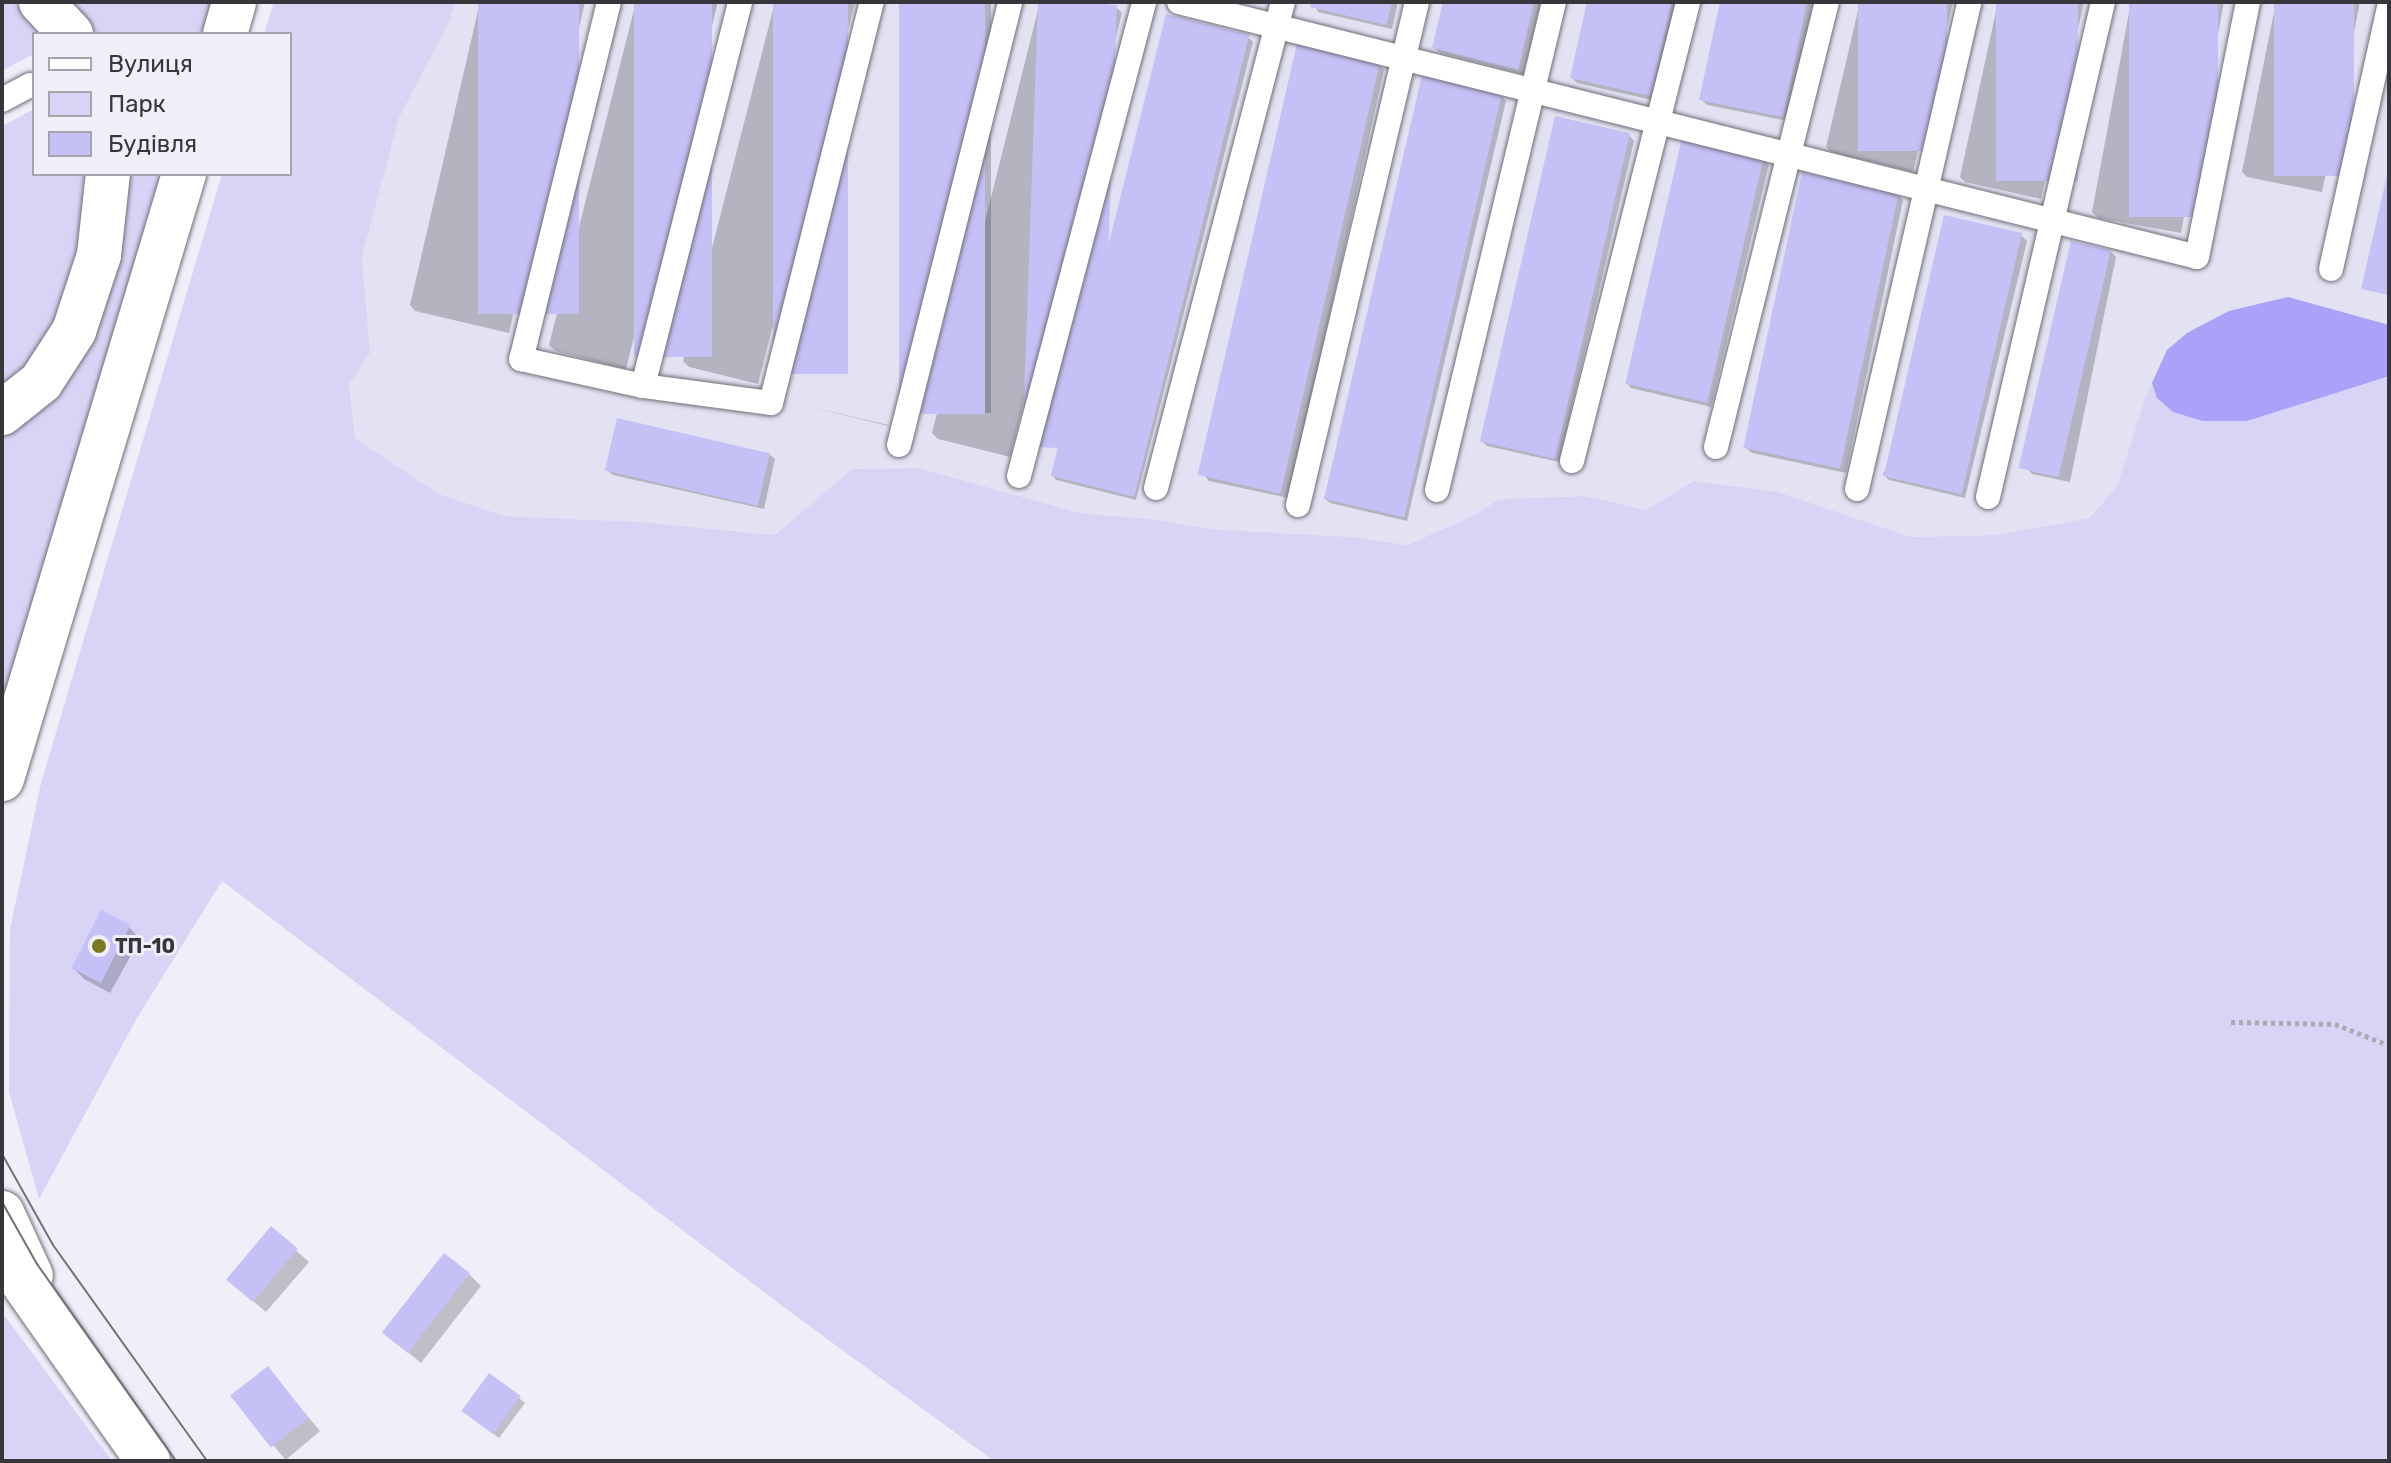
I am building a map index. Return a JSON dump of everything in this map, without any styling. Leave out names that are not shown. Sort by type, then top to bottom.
[{"type":"main road","points":[[41,2],[69,32]]},
{"type":"main road","points":[[226,32],[234,2]]},
{"type":"main road","points":[[2,413],[41,382],[74,331],[99,255],[108,176]]},
{"type":"main road","points":[[2,779],[183,176]]},
{"type":"main road","points":[[2,1213],[13,1243],[68,1346]]},
{"type":"main road","points":[[2,1253],[148,1461]]},
{"type":"lane","points":[[609,2],[521,359],[643,386],[771,403],[872,2]]},
{"type":"lane","points":[[643,386],[740,2]]},
{"type":"lane","points":[[899,445],[1010,2]]},
{"type":"lane","points":[[1019,476],[1144,2]]},
{"type":"lane","points":[[1179,2],[2197,257],[2248,2]]},
{"type":"lane","points":[[1156,488],[1283,2]]},
{"type":"lane","points":[[1298,505],[1417,2]]},
{"type":"lane","points":[[1437,490],[1554,2]]},
{"type":"lane","points":[[1572,461],[1688,2]]},
{"type":"lane","points":[[1716,447],[1827,2]]},
{"type":"lane","points":[[1857,489],[1969,2]]},
{"type":"lane","points":[[1988,497],[2103,2]]},
{"type":"lane","points":[[2331,269],[2389,8]]},
{"type":"lane","points":[[2,100],[30,85]]},
{"type":"path","points":[[2231,1022],[2335,1024],[2389,1045]]},
{"type":"shaded area","points":[[455,2],[2389,2],[2389,325],[2187,333],[2167,350],[2145,399],[2117,486],[2088,518],[1996,535],[1911,537],[1778,492],[1695,481],[1646,510],[1585,496],[1499,499],[1473,516],[1407,545],[1353,537],[1209,529],[1161,520],[1080,513],[919,468],[852,469],[776,535],[642,522],[505,516],[439,494],[355,438],[349,385],[370,353],[362,257],[399,118],[450,20]]},
{"type":"shaded area","points":[[2288,297],[2389,325],[2389,376],[2247,421],[2203,421],[2173,412],[2157,398],[2152,383],[2167,350],[2187,333],[2229,311]]},
{"type":"green space","points":[[2,2],[11,2],[32,14],[49,32],[32,32],[32,56],[2,71]]},
{"type":"green space","points":[[61,2],[220,2],[211,32],[86,32]]},
{"type":"green space","points":[[274,2],[455,2],[450,20],[399,118],[362,257],[370,353],[349,385],[355,438],[439,494],[505,516],[642,522],[775,535],[852,469],[919,468],[1080,513],[1161,520],[1209,529],[1353,537],[1407,545],[1473,516],[1499,499],[1585,496],[1646,510],[1694,481],[1778,492],[1911,537],[1996,535],[2089,518],[2117,486],[2145,399],[2167,350],[2187,333],[2229,311],[2288,297],[2389,325],[2389,1461],[994,1461],[797,1317],[222,881],[137,1018],[39,1199],[9,1092],[10,929],[41,783],[221,176],[292,176],[292,32],[265,32]]},
{"type":"green space","points":[[32,110],[32,176],[93,176],[90,219],[61,325],[2,395],[2,126]]},
{"type":"green space","points":[[121,176],[168,176],[2,721],[2,428],[11,424]]},
{"type":"green space","points":[[2,1312],[112,1461],[2,1461]]},
{"type":"building","points":[[478,2],[579,2],[579,314],[478,314]]},
{"type":"building","points":[[634,2],[712,2],[712,357],[634,357]]},
{"type":"building","points":[[773,2],[848,2],[848,374],[773,374]]},
{"type":"building","points":[[899,2],[985,2],[985,414],[899,414]]},
{"type":"building","points":[[1038,2],[1117,5],[1101,449],[1022,447]]},
{"type":"building","points":[[1311,2],[1392,2],[1386,25],[1310,7]]},
{"type":"building","points":[[1443,2],[1534,2],[1518,70],[1432,48]]},
{"type":"building","points":[[1587,2],[1672,2],[1651,96],[1570,78]]},
{"type":"building","points":[[1720,2],[1807,2],[1783,117],[1699,100]]},
{"type":"building","points":[[1858,2],[1947,2],[1947,151],[1858,151]]},
{"type":"building","points":[[1996,2],[2078,2],[2078,181],[1996,181]]},
{"type":"building","points":[[2129,2],[2218,2],[2218,217],[2129,217]]},
{"type":"building","points":[[2274,2],[2354,2],[2354,176],[2274,176]]},
{"type":"building","points":[[1166,14],[1249,35],[1134,497],[1051,476]]},
{"type":"building","points":[[1297,44],[1380,63],[1280,494],[1198,475]]},
{"type":"building","points":[[1422,75],[1502,93],[1404,517],[1324,499]]},
{"type":"building","points":[[1555,116],[1630,133],[1555,459],[1480,441]]},
{"type":"building","points":[[1682,138],[1764,157],[1707,402],[1625,384]]},
{"type":"building","points":[[2389,171],[2389,295],[2361,289]]},
{"type":"building","points":[[1802,172],[1899,193],[1840,468],[1743,448]]},
{"type":"building","points":[[1944,215],[2022,233],[1962,494],[1884,476]]},
{"type":"building","points":[[2071,241],[2111,250],[2059,477],[2019,468]]},
{"type":"building","points":[[617,418],[770,453],[758,506],[605,471]]},
{"type":"building","name":"ТП-10","points":[[101,910],[130,925],[101,983],[71,968]]},
{"type":"building","points":[[271,1226],[298,1248],[253,1302],[226,1280]]},
{"type":"building","points":[[444,1253],[470,1273],[408,1353],[382,1333]]},
{"type":"building","points":[[268,1366],[309,1418],[271,1448],[230,1396]]},
{"type":"building","points":[[489,1373],[521,1396],[493,1434],[461,1411]]},
{"type":"tram line","points":[[2,1154],[53,1245],[207,1461]]},
{"type":"tram line","points":[[2,1202],[37,1264],[176,1461]]},
{"type":"place","name":"ТП-10","points":[[99,946]]}]
